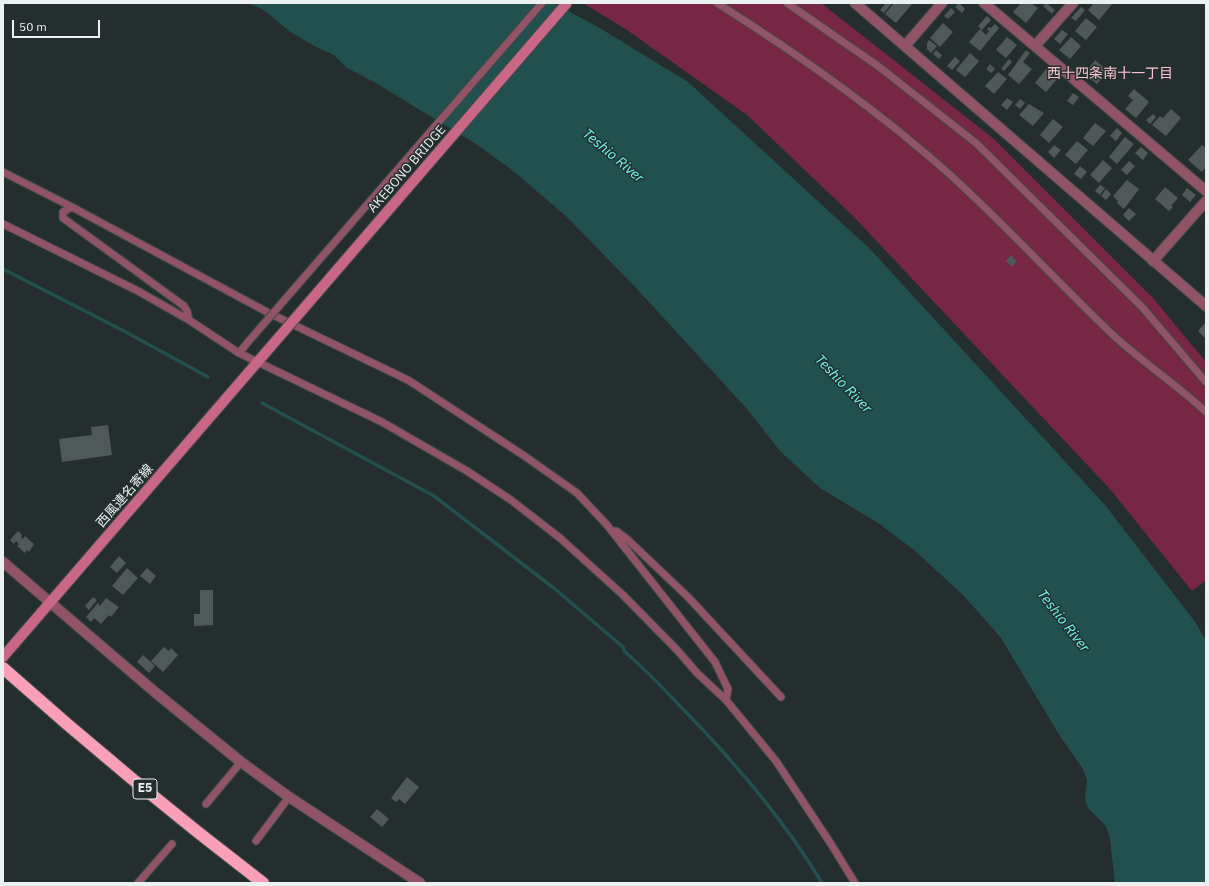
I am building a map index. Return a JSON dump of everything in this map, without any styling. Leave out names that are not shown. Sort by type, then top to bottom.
[{"type":"highway","name":"E5","points":[[3,668],[159,801],[263,883]]},
{"type":"main road","name":"AKEBONO BRIDGE","points":[[267,351],[567,3]]},
{"type":"main road","name":"西風連名寄線","points":[[3,657],[267,351]]},
{"type":"street","points":[[855,3],[1206,306]]},
{"type":"street","points":[[906,46],[942,3]]},
{"type":"street","points":[[984,3],[1206,191]]},
{"type":"street","points":[[1035,46],[1073,3]]},
{"type":"street","points":[[1153,261],[1206,201]]},
{"type":"street","points":[[3,562],[156,693],[241,762],[289,797],[420,883]]},
{"type":"lane","points":[[239,353],[542,3]]},
{"type":"lane","points":[[717,3],[763,32],[901,133],[948,173],[1030,250],[1113,335],[1206,412]]},
{"type":"lane","points":[[787,3],[878,66],[976,143],[1142,307],[1206,382]]},
{"type":"lane","points":[[3,172],[72,207],[266,312],[408,380],[523,455],[577,493],[607,525],[715,662],[728,688],[726,700]]},
{"type":"lane","points":[[72,207],[63,212],[63,218],[180,303],[187,311],[189,320]]},
{"type":"lane","points":[[3,224],[138,291],[189,320],[239,353],[389,425],[467,471],[511,500],[560,538],[623,595],[677,650],[698,674],[726,700],[776,761],[855,883]]},
{"type":"lane","points":[[607,525],[627,539],[688,597],[781,697]]},
{"type":"lane","points":[[206,804],[241,762]]},
{"type":"lane","points":[[256,841],[289,797]]},
{"type":"lane","points":[[138,883],[172,844]]},
{"type":"shaded area","points":[[583,3],[821,3],[994,139],[1153,298],[1206,362],[1206,580],[1192,591],[1109,488],[854,217],[747,115],[627,30]]},
{"type":"water","name":"Teshio River","points":[[248,3],[553,3],[598,27],[688,82],[870,249],[1105,505],[1196,623],[1206,641],[1206,883],[1115,883],[1110,839],[1106,826],[1088,808],[1085,800],[1087,780],[1083,769],[1060,736],[1001,638],[963,595],[914,550],[878,523],[820,488],[780,451],[747,409],[638,290],[567,217],[512,170],[476,144],[374,82],[347,68],[334,55],[316,47],[289,31],[264,10]]},
{"type":"building","points":[[886,3],[892,3],[884,13],[880,10]]},
{"type":"building","points":[[894,3],[912,4],[896,23],[885,14]]},
{"type":"building","points":[[959,3],[965,9],[962,13],[955,7]]},
{"type":"building","points":[[1021,3],[1031,3],[1038,8],[1026,23],[1013,12]]},
{"type":"building","points":[[1046,3],[1055,10],[1052,14],[1043,6]]},
{"type":"building","points":[[1094,3],[1113,3],[1099,20],[1088,10]]},
{"type":"building","points":[[1081,7],[1085,10],[1076,21],[1071,18]]},
{"type":"building","points":[[951,8],[955,12],[948,19],[944,16]]},
{"type":"building","points":[[987,16],[991,20],[982,30],[978,26]]},
{"type":"building","points":[[1086,18],[1097,27],[1086,40],[1075,31]]},
{"type":"building","points":[[943,23],[953,32],[940,47],[930,38]]},
{"type":"building","points":[[995,24],[999,28],[980,51],[969,42],[980,29],[986,35],[989,31],[987,29],[989,27],[991,28]]},
{"type":"building","points":[[1062,30],[1068,34],[1060,44],[1054,39]]},
{"type":"building","points":[[1007,37],[1017,45],[1006,58],[996,50]]},
{"type":"building","points":[[1071,37],[1081,46],[1070,59],[1059,50]]},
{"type":"building","points":[[929,40],[937,46],[931,53],[927,49],[927,43]]},
{"type":"building","points":[[936,50],[942,55],[939,59],[933,54]]},
{"type":"building","points":[[1026,50],[1030,53],[1023,62],[1032,69],[1019,84],[1008,75]]},
{"type":"building","points":[[970,53],[979,61],[965,77],[956,70]]},
{"type":"building","points":[[955,57],[960,61],[952,70],[947,66]]},
{"type":"building","points":[[1009,59],[1012,62],[1004,71],[1001,69]]},
{"type":"building","points":[[1095,60],[1108,71],[1097,84],[1084,74]]},
{"type":"building","points":[[990,64],[995,69],[991,73],[986,69]]},
{"type":"building","points":[[1046,69],[1057,79],[1046,92],[1035,83]]},
{"type":"building","points":[[998,72],[1007,79],[994,94],[985,86]]},
{"type":"building","points":[[1134,89],[1149,102],[1136,118],[1125,109],[1133,100],[1128,96]]},
{"type":"building","points":[[1073,93],[1079,97],[1073,105],[1067,101]]},
{"type":"building","points":[[1007,98],[1013,102],[1007,110],[1001,105]]},
{"type":"building","points":[[1020,99],[1025,103],[1020,109],[1015,105]]},
{"type":"building","points":[[1029,104],[1044,113],[1033,126],[1019,115]]},
{"type":"building","points":[[1171,109],[1181,118],[1166,136],[1152,125],[1160,116],[1163,118]]},
{"type":"building","points":[[1153,114],[1156,117],[1150,124],[1146,120]]},
{"type":"building","points":[[1053,119],[1063,127],[1049,143],[1040,135]]},
{"type":"building","points":[[1095,123],[1106,131],[1093,146],[1083,138]]},
{"type":"building","points":[[1117,128],[1122,133],[1116,141],[1110,136]]},
{"type":"building","points":[[1125,137],[1134,144],[1117,164],[1109,157]]},
{"type":"building","points":[[1077,141],[1088,150],[1076,164],[1065,155]]},
{"type":"building","points":[[1054,145],[1061,150],[1054,158],[1048,152]]},
{"type":"building","points":[[1202,145],[1206,148],[1206,167],[1202,172],[1188,160]]},
{"type":"building","points":[[1141,147],[1148,153],[1143,160],[1135,153]]},
{"type":"building","points":[[1103,160],[1112,168],[1099,183],[1090,175]]},
{"type":"building","points":[[1129,161],[1135,166],[1127,175],[1121,170]]},
{"type":"building","points":[[1080,166],[1087,172],[1081,179],[1074,174]]},
{"type":"building","points":[[1127,180],[1139,189],[1124,209],[1117,203],[1118,201],[1113,196]]},
{"type":"building","points":[[1100,185],[1105,188],[1100,195],[1095,191]]},
{"type":"building","points":[[1165,187],[1178,198],[1171,206],[1173,207],[1169,211],[1155,199]]},
{"type":"building","points":[[1187,188],[1196,195],[1190,202],[1182,195]]},
{"type":"building","points":[[1106,189],[1111,194],[1106,200],[1101,196]]},
{"type":"building","points":[[1129,208],[1136,214],[1129,221],[1123,215]]},
{"type":"building","points":[[1011,255],[1017,261],[1012,267],[1006,261]]},
{"type":"building","points":[[1206,322],[1206,337],[1205,338],[1198,331]]},
{"type":"building","points":[[108,425],[112,455],[62,462],[59,439],[92,435],[91,427]]},
{"type":"building","points":[[18,531],[22,535],[21,537],[23,539],[25,536],[34,544],[29,552],[27,550],[25,553],[17,546],[19,544],[16,541],[14,544],[10,540]]},
{"type":"building","points":[[119,556],[126,563],[117,573],[110,567]]},
{"type":"building","points":[[127,568],[138,578],[123,595],[112,586]]},
{"type":"building","points":[[147,568],[156,576],[150,584],[140,576]]},
{"type":"building","points":[[200,590],[213,590],[213,625],[194,626],[194,614],[200,614]]},
{"type":"building","points":[[93,597],[97,600],[89,610],[85,606]]},
{"type":"building","points":[[106,598],[119,607],[111,617],[109,615],[101,624],[94,618],[91,622],[86,617],[98,603],[100,606]]},
{"type":"building","points":[[164,647],[169,651],[171,648],[178,655],[163,672],[151,661]]},
{"type":"building","points":[[143,655],[155,666],[149,673],[137,662]]},
{"type":"building","points":[[407,777],[419,787],[405,804],[399,799],[396,802],[391,798]]},
{"type":"building","points":[[377,809],[389,819],[382,827],[370,817]]},
{"type":"waterway","points":[[3,269],[124,331],[208,377]]},
{"type":"waterway","points":[[262,403],[434,496],[555,589],[623,647],[624,651],[639,664],[700,726],[756,790],[791,836],[822,883]]},
{"type":"district","name":"西十四条南十一丁目","points":[[1110,74]]}]
